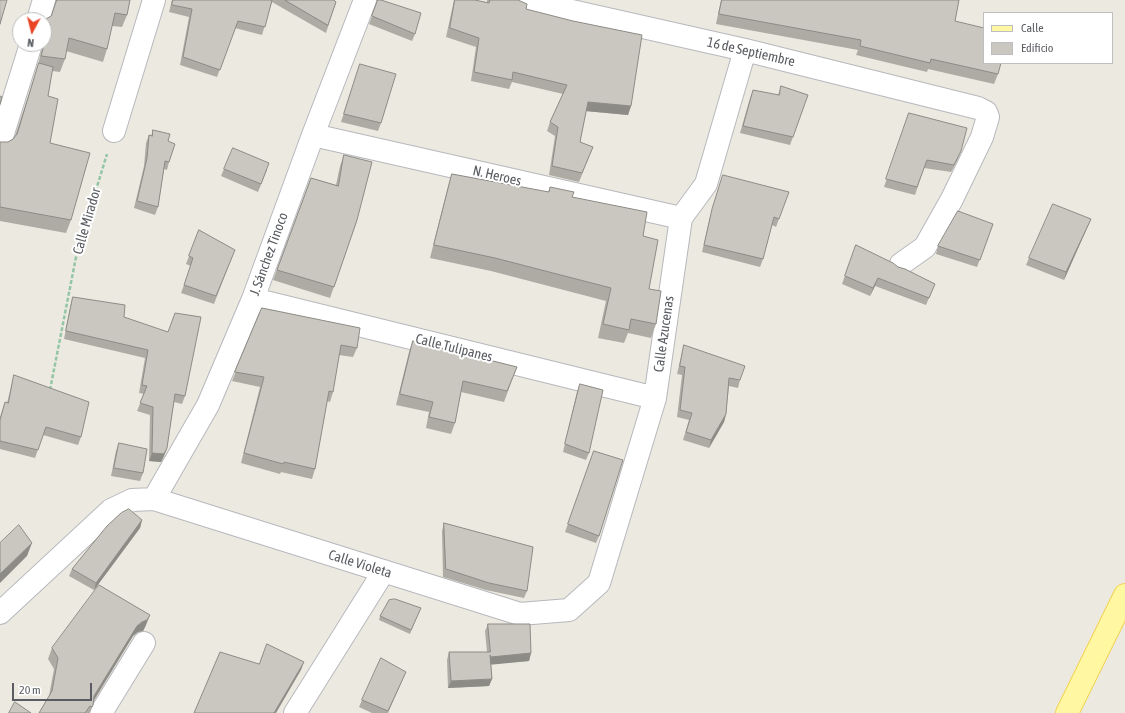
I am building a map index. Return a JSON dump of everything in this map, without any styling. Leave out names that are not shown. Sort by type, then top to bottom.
[{"type":"main road","points":[[1067,713],[1125,595]]},
{"type":"street","points":[[40,12],[44,0]]},
{"type":"street","points":[[114,131],[154,0]]},
{"type":"street","name":"J. Sánchez Tinoco","points":[[154,499],[208,405],[253,299],[313,135],[365,0]]},
{"type":"street","name":"16 de Septiembre","points":[[523,0],[745,50],[978,108],[986,112],[988,117],[982,137],[952,200],[925,247],[901,264]]},
{"type":"street","name":"Calle Azucenas","points":[[568,610],[599,583],[655,398],[681,218],[706,184],[745,50]]},
{"type":"street","points":[[0,143],[6,103],[28,52]]},
{"type":"street","name":"N. Heroes","points":[[313,135],[681,218]]},
{"type":"street","name":"Calle Tulipanes","points":[[253,299],[655,398]]},
{"type":"street","name":"Calle Violeta","points":[[0,613],[112,510],[132,500],[154,499],[520,614],[568,610]]},
{"type":"street","points":[[295,713],[384,571]]},
{"type":"street","points":[[101,713],[144,643]]},
{"type":"path","name":"Calle Mirador","points":[[49,393],[78,252],[114,131]]},
{"type":"building","points":[[0,0],[7,0],[0,24]]},
{"type":"building","points":[[57,0],[130,0],[127,15],[115,13],[107,49],[69,38],[65,59],[41,56],[42,52],[52,52],[52,13]]},
{"type":"building","points":[[173,0],[272,0],[265,27],[238,21],[220,70],[183,57],[192,9],[172,5]]},
{"type":"building","points":[[285,0],[334,0],[336,2],[328,25]]},
{"type":"building","points":[[378,0],[421,13],[415,34],[372,16]]},
{"type":"building","points":[[455,0],[475,0],[489,3],[490,0],[518,0],[527,4],[526,9],[573,21],[642,35],[631,106],[588,102],[580,142],[593,147],[582,173],[552,166],[558,127],[550,122],[567,85],[513,72],[512,80],[474,72],[479,38],[450,28]]},
{"type":"building","points":[[722,0],[959,0],[955,21],[983,28],[983,64],[1001,64],[998,74],[931,59],[930,63],[860,46],[861,40],[719,14]]},
{"type":"building","points":[[39,63],[53,67],[48,96],[58,99],[50,143],[90,153],[71,220],[0,207],[0,142],[8,142],[17,134]]},
{"type":"building","points":[[360,64],[396,74],[381,123],[344,114]]},
{"type":"building","points":[[781,86],[808,95],[793,137],[743,126],[753,90],[779,95]]},
{"type":"building","points":[[909,113],[967,128],[961,151],[954,165],[927,160],[917,187],[886,179]]},
{"type":"building","points":[[153,130],[170,134],[168,141],[175,144],[169,162],[165,161],[158,207],[137,201],[147,158],[149,135],[152,136]]},
{"type":"building","points":[[233,148],[269,163],[261,184],[224,169]]},
{"type":"building","points":[[344,155],[372,162],[357,220],[334,287],[277,270],[311,178],[338,186]]},
{"type":"building","points":[[452,174],[549,192],[550,187],[574,192],[572,197],[647,212],[643,236],[658,240],[649,289],[661,291],[656,324],[631,319],[629,330],[603,324],[611,288],[495,258],[434,245]]},
{"type":"building","points":[[723,175],[789,192],[779,219],[774,217],[763,259],[704,245],[712,209]]},
{"type":"building","points":[[1053,204],[1091,219],[1066,272],[1029,258]]},
{"type":"building","points":[[958,211],[993,224],[980,260],[938,246]]},
{"type":"building","points":[[199,230],[235,250],[216,296],[184,285],[193,258],[189,256]]},
{"type":"building","points":[[856,245],[935,284],[929,298],[878,278],[873,288],[845,276]]},
{"type":"building","points":[[73,297],[125,305],[124,317],[168,332],[175,313],[201,317],[185,396],[175,394],[167,448],[164,454],[152,453],[153,407],[140,403],[147,386],[142,385],[148,350],[66,331]]},
{"type":"building","points":[[262,308],[360,328],[357,348],[341,345],[333,392],[329,391],[315,469],[284,462],[283,464],[244,453],[264,377],[235,372]]},
{"type":"building","points":[[413,341],[517,367],[507,391],[463,381],[455,423],[429,417],[433,402],[400,394]]},
{"type":"building","points":[[684,345],[745,366],[740,380],[729,378],[726,414],[711,440],[686,432],[692,413],[680,410],[685,367],[680,366]]},
{"type":"building","points":[[14,375],[89,402],[81,437],[46,427],[38,450],[0,441],[0,420],[5,402],[8,403]]},
{"type":"building","points":[[580,384],[603,390],[589,453],[565,444]]},
{"type":"building","points":[[119,443],[147,449],[143,473],[114,468]]},
{"type":"building","points":[[594,451],[623,460],[599,536],[568,524]]},
{"type":"building","points":[[129,509],[142,520],[96,583],[72,569],[107,526],[121,513]]},
{"type":"building","points":[[444,523],[533,547],[527,591],[489,583],[446,569]]},
{"type":"building","points":[[19,525],[32,543],[0,574],[0,543]]},
{"type":"building","points":[[99,585],[150,615],[147,620],[137,626],[94,696],[92,707],[90,706],[85,713],[39,713],[52,691],[58,658],[52,648]]},
{"type":"building","points":[[395,599],[421,608],[411,630],[380,616],[389,600]]},
{"type":"building","points":[[488,624],[530,624],[531,653],[491,657],[490,655],[492,679],[451,681],[449,652],[490,652]]},
{"type":"building","points":[[267,644],[304,662],[274,713],[194,713],[220,652],[259,664]]},
{"type":"building","points":[[381,658],[406,672],[388,711],[362,700]]},
{"type":"building","points":[[15,702],[31,713],[9,713]]}]
